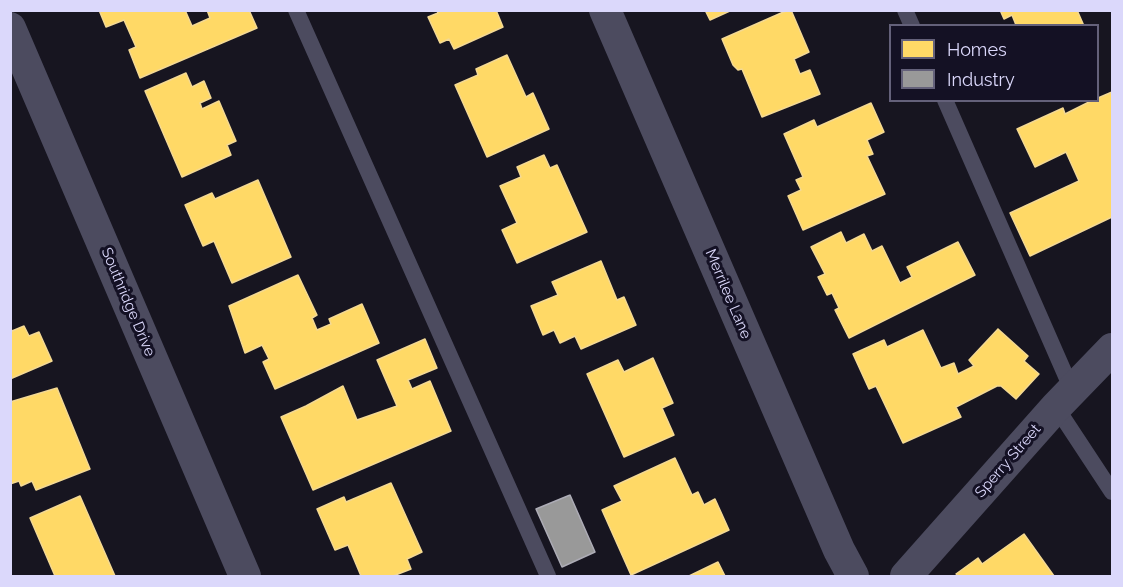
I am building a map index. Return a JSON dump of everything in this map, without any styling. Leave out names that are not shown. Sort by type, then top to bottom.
[{"type":"street","name":"Merrilee Lane","points":[[604,10],[829,528],[852,576]]},
{"type":"street","name":"Southridge Drive","points":[[10,28],[245,576]]},
{"type":"street","name":"Sperry Street","points":[[906,576],[1064,399],[1113,349]]},
{"type":"lane","points":[[296,10],[548,576]]},
{"type":"lane","points":[[905,10],[911,24]]},
{"type":"lane","points":[[946,102],[1064,399],[1113,492]]},
{"type":"building: Homes","points":[[99,10],[185,10],[192,26],[210,18],[207,10],[249,10],[257,28],[140,78],[129,50],[136,47],[124,20],[106,27]]},
{"type":"building: Homes","points":[[437,10],[496,10],[503,27],[454,49],[449,39],[440,43],[428,17],[438,13]]},
{"type":"building: Homes","points":[[705,10],[732,10],[710,20]]},
{"type":"building: Homes","points":[[791,10],[809,52],[794,59],[800,74],[810,70],[820,94],[762,117],[742,69],[738,70],[733,65],[722,39]]},
{"type":"building: Homes","points":[[1000,10],[1077,10],[1083,24],[1016,24],[1012,15],[1004,19]]},
{"type":"building: Homes","points":[[507,55],[526,97],[533,93],[549,129],[487,157],[455,85],[478,75],[476,69]]},
{"type":"building: Homes","points":[[186,73],[192,87],[204,81],[211,98],[200,103],[202,109],[219,101],[236,141],[227,145],[231,155],[182,177],[145,91]]},
{"type":"building: Homes","points":[[1112,92],[1112,217],[1030,256],[1010,213],[1079,181],[1066,152],[1035,167],[1017,129],[1063,108],[1065,114],[1089,102],[1099,102],[1099,98]]},
{"type":"building: Homes","points":[[871,103],[884,132],[867,140],[873,154],[867,156],[885,194],[803,230],[788,196],[801,190],[796,180],[803,177],[784,134],[814,120],[817,127]]},
{"type":"building: Homes","points":[[544,155],[550,168],[557,165],[587,232],[517,263],[502,230],[517,223],[500,186],[521,177],[517,167]]},
{"type":"building: Homes","points":[[258,180],[291,257],[232,283],[214,241],[203,246],[185,205],[212,193],[215,199]]},
{"type":"building: Homes","points":[[841,232],[846,243],[864,234],[872,251],[882,246],[900,283],[912,277],[907,267],[958,242],[975,275],[849,338],[835,310],[839,308],[832,293],[827,295],[818,277],[825,274],[811,247]]},
{"type":"building: Homes","points":[[601,261],[617,300],[624,297],[636,325],[581,349],[575,336],[560,343],[554,330],[543,335],[531,306],[558,295],[552,282]]},
{"type":"building: Homes","points":[[298,275],[317,315],[312,318],[317,330],[331,324],[329,319],[362,304],[379,343],[275,389],[263,362],[269,359],[262,345],[245,353],[229,306]]},
{"type":"building: Homes","points":[[24,326],[29,336],[39,332],[52,361],[10,379],[10,327],[12,331]]},
{"type":"building: Homes","points":[[998,329],[1028,356],[1024,361],[1039,374],[1016,399],[1001,386],[997,386],[956,407],[961,417],[903,443],[876,386],[869,389],[853,354],[884,340],[887,347],[923,330],[941,368],[954,363],[958,374],[974,366],[969,360]]},
{"type":"building: Homes","points":[[425,339],[437,368],[408,380],[412,389],[430,381],[451,431],[313,490],[281,417],[343,386],[357,420],[397,406],[377,360]]},
{"type":"building: Homes","points":[[653,358],[673,403],[662,408],[674,435],[624,457],[587,374],[618,360],[624,372]]},
{"type":"building: Homes","points":[[57,388],[90,469],[36,490],[32,481],[21,486],[19,481],[10,484],[10,402]]},
{"type":"building: Homes","points":[[675,458],[692,495],[698,492],[704,505],[715,499],[729,530],[631,575],[602,510],[622,501],[614,486]]},
{"type":"building: Homes","points":[[391,483],[422,552],[407,559],[411,569],[393,576],[361,576],[348,545],[335,550],[317,509],[344,497],[346,502]]},
{"type":"building: Homes","points":[[80,496],[115,576],[55,576],[30,518]]},
{"type":"building: Homes","points":[[1024,534],[1054,576],[959,576],[956,574],[978,558],[982,564]]},
{"type":"building: Homes","points":[[718,562],[725,576],[689,576]]},
{"type":"building: Industry","points":[[570,495],[595,552],[562,567],[536,509]]}]
